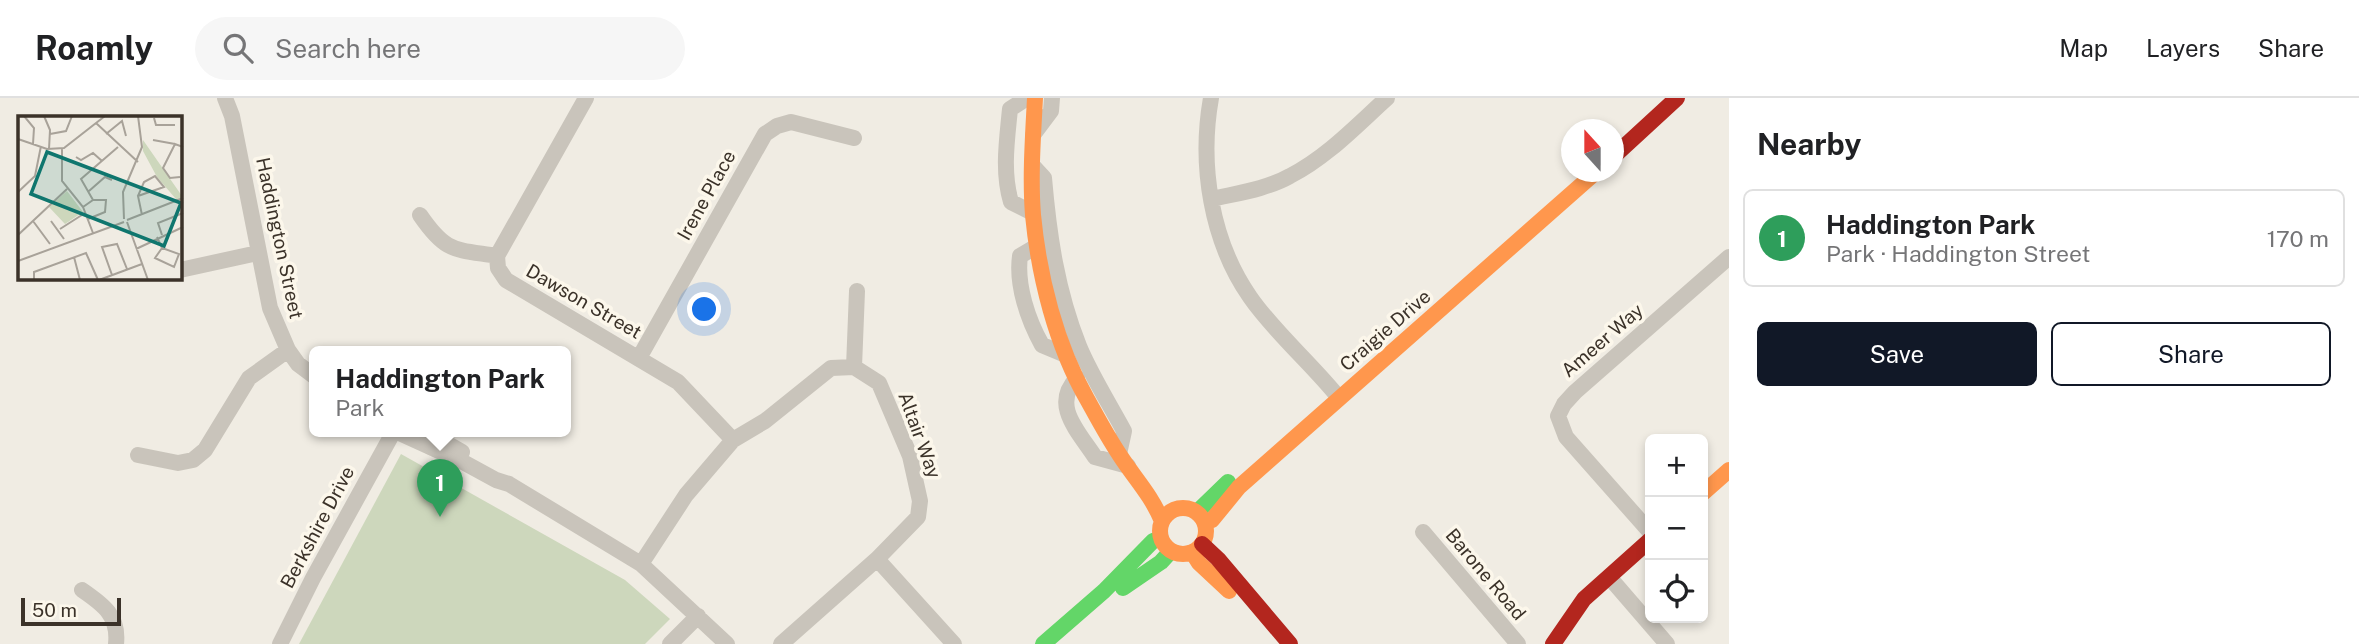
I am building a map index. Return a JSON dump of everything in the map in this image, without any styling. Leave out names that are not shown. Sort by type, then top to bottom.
[{"type":"main road","points":[[1035,98],[1032,165],[1037,247],[1066,355],[1085,396],[1123,460],[1152,498],[1162,521],[1160,538],[1171,551],[1179,554],[1197,548],[1218,559],[1290,644]]},
{"type":"main road","points":[[1624,131],[1660,98]]},
{"type":"main road","points":[[1624,147],[1677,98]]},
{"type":"main road","name":"Craigie Drive","points":[[1195,514],[1335,394],[1567,182]]},
{"type":"main road","name":"Craigie Drive","points":[[1335,394],[1384,360],[1585,182]]},
{"type":"main road","points":[[1708,489],[1729,470]]},
{"type":"main road","points":[[1152,498],[1195,514],[1206,531],[1197,548],[1199,563],[1225,586],[1275,644]]},
{"type":"main road","points":[[1162,521],[1171,511],[1195,514]]},
{"type":"main road","points":[[1044,644],[1104,591],[1153,541],[1160,538]]},
{"type":"main road","points":[[1553,644],[1584,599],[1645,545]]},
{"type":"main road","points":[[1062,644],[1133,579],[1166,558],[1171,551]]},
{"type":"street","name":"Haddington Street","points":[[225,98],[232,116],[270,308],[288,350],[298,364],[309,372]]},
{"type":"street","points":[[420,215],[432,232],[450,248],[497,256],[586,98]]},
{"type":"street","points":[[1027,98],[1010,108],[1006,186],[1010,202],[1033,213]]},
{"type":"street","points":[[1033,135],[1051,111],[1052,98]]},
{"type":"street","points":[[1211,98],[1206,157],[1220,238],[1251,299],[1335,394]]},
{"type":"street","points":[[1212,199],[1256,189],[1289,177],[1330,150],[1387,98]]},
{"type":"street","name":"Irene Place","points":[[639,358],[765,134],[777,126],[791,122],[854,138]]},
{"type":"street","points":[[1032,165],[1044,177],[1055,272],[1079,346],[1124,431],[1123,460],[1095,457],[1074,425],[1064,405],[1067,388],[1077,378]]},
{"type":"street","points":[[1037,247],[1020,256],[1018,268],[1031,325],[1042,345],[1066,355]]},
{"type":"street","points":[[182,270],[258,253]]},
{"type":"street","name":"Dawson Street","points":[[497,256],[498,268],[506,280],[678,382],[733,440]]},
{"type":"street","name":"Ameer Way","points":[[1645,527],[1566,437],[1558,416],[1575,391],[1729,257]]},
{"type":"street","points":[[641,564],[686,495],[733,440],[765,421],[831,368],[854,367],[857,291]]},
{"type":"street","points":[[281,335],[309,364]]},
{"type":"street","points":[[138,455],[178,463],[193,460],[205,450],[249,379],[288,350]]},
{"type":"street","name":"Altair Way","points":[[781,644],[877,559],[918,517],[920,501],[910,456],[879,383],[854,367]]},
{"type":"street","name":"Berkshire Drive","points":[[280,644],[391,437]]},
{"type":"street","points":[[407,437],[509,485],[641,564],[727,644]]},
{"type":"street","points":[[435,437],[505,478],[509,485]]},
{"type":"street","name":"Barone Road","points":[[1423,532],[1518,644]]},
{"type":"street","points":[[877,559],[954,644]]},
{"type":"street","points":[[1610,578],[1667,644]]},
{"type":"street","points":[[82,590],[105,607],[117,629],[116,644]]},
{"type":"street","points":[[670,644],[698,616]]},
{"type":"green space","points":[[401,454],[625,580],[670,619],[645,644],[299,644]]},
{"type":"traffic: fast","points":[[1197,512],[1228,482]]},
{"type":"traffic: fast","points":[[1043,644],[1104,591],[1153,541],[1160,538]]},
{"type":"traffic: fast","points":[[1123,588],[1161,562],[1171,551]]},
{"type":"traffic: slow","points":[[1035,98],[1033,215],[1051,310],[1066,356],[1087,399],[1162,521]]},
{"type":"traffic: slow","points":[[1205,522],[1212,520],[1239,487],[1585,182]]},
{"type":"traffic: slow","points":[[1708,489],[1729,470]]},
{"type":"traffic: slow","points":[[1183,508],[1200,514],[1206,531],[1200,548],[1183,554],[1166,548],[1160,531],[1166,514],[1183,508]]},
{"type":"traffic: slow","points":[[1192,552],[1199,563],[1229,591]]},
{"type":"traffic: jam","points":[[1624,147],[1677,98]]},
{"type":"traffic: jam","points":[[1202,544],[1218,559],[1290,644]]},
{"type":"traffic: jam","points":[[1553,644],[1584,599],[1645,544]]},
{"type":"place","name":"Haddington Park","points":[[440,517]]}]
